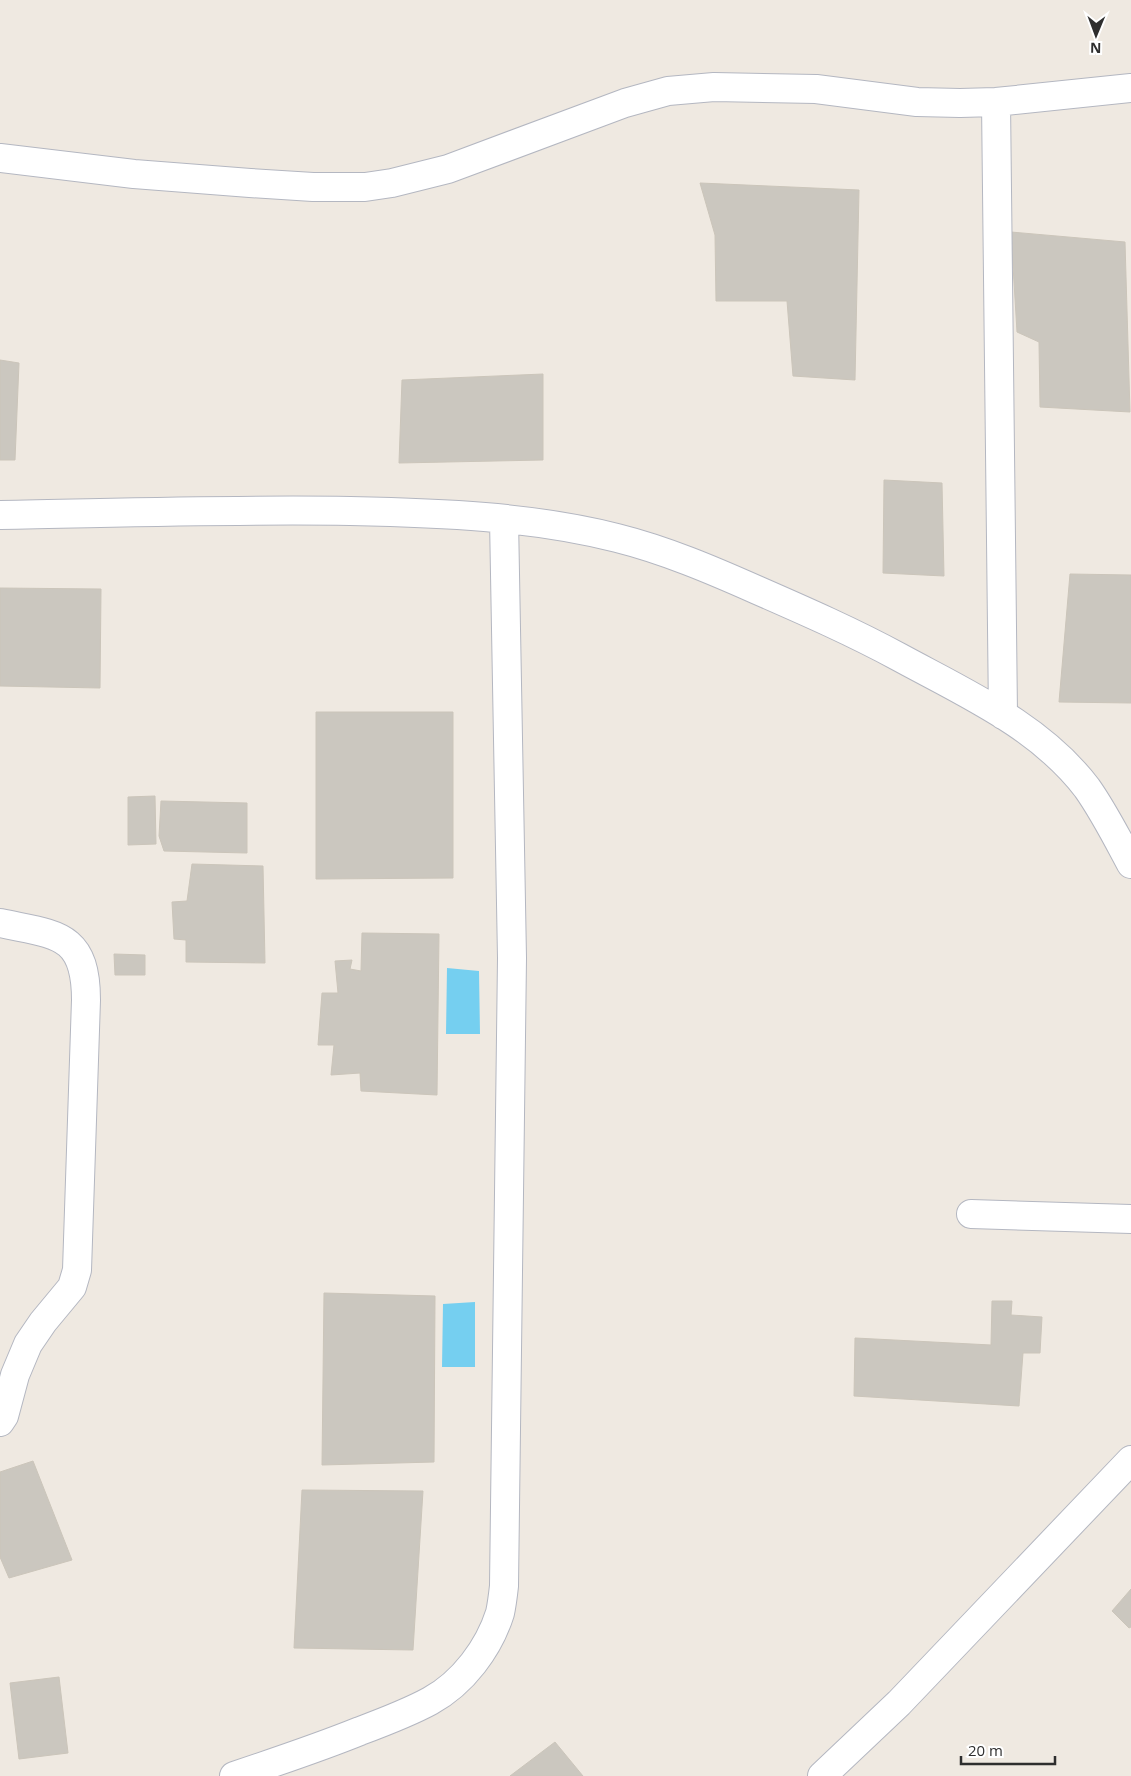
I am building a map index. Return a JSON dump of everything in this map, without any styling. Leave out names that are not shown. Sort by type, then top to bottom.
[{"type":"street","points":[[0,158],[134,174],[267,184],[366,187],[407,180],[448,169],[625,103],[668,91],[714,87],[816,89],[918,102],[996,102],[1131,88]]},
{"type":"street","points":[[996,102],[1003,715]]},
{"type":"street","points":[[0,515],[300,510],[436,513],[504,518],[575,529],[647,546],[722,575],[818,617],[966,692],[1003,715],[1037,739],[1064,763],[1086,787],[1109,822],[1131,864]]},
{"type":"street","points":[[234,1776],[328,1744],[406,1713],[432,1700],[453,1684],[473,1663],[491,1636],[501,1610],[504,1586],[512,958],[504,518]]},
{"type":"street","points":[[0,923],[52,935],[70,943],[81,961],[86,979],[77,1270],[72,1287],[43,1322],[28,1344],[19,1362],[6,1409],[0,1422]]},
{"type":"street","points":[[971,1214],[1131,1219]]},
{"type":"street","points":[[822,1776],[899,1704],[1131,1460]]},
{"type":"water","points":[[447,968],[479,971],[480,1034],[446,1034]]},
{"type":"water","points":[[475,1302],[475,1367],[442,1367],[443,1304]]},
{"type":"building","points":[[700,183],[859,190],[855,380],[793,376],[787,301],[716,301],[715,235]]},
{"type":"building","points":[[1011,232],[1125,242],[1130,412],[1040,407],[1039,342],[1017,332]]},
{"type":"building","points":[[0,360],[19,363],[15,460],[0,460]]},
{"type":"building","points":[[543,374],[543,460],[399,463],[402,380]]},
{"type":"building","points":[[884,480],[942,483],[944,576],[883,573]]},
{"type":"building","points":[[1070,574],[1131,575],[1131,703],[1059,702]]},
{"type":"building","points":[[0,588],[101,589],[100,688],[0,686]]},
{"type":"building","points":[[316,712],[453,712],[453,878],[316,879]]},
{"type":"building","points":[[155,796],[156,844],[128,845],[128,797]]},
{"type":"building","points":[[161,801],[247,803],[247,853],[164,851],[159,836]]},
{"type":"building","points":[[192,864],[263,866],[265,963],[186,962],[186,940],[174,939],[172,902],[187,901]]},
{"type":"building","points":[[362,933],[439,934],[437,1095],[361,1091],[360,1073],[331,1075],[334,1045],[318,1045],[322,993],[338,993],[335,961],[352,960],[350,969],[361,971]]},
{"type":"building","points":[[114,954],[145,955],[145,975],[115,975]]},
{"type":"building","points":[[324,1293],[435,1296],[434,1462],[322,1465]]},
{"type":"building","points":[[992,1301],[1012,1301],[1011,1315],[1042,1317],[1040,1353],[1023,1353],[1019,1406],[854,1396],[855,1338],[991,1345]]},
{"type":"building","points":[[33,1461],[72,1560],[9,1578],[0,1557],[0,1472]]},
{"type":"building","points":[[302,1490],[423,1491],[413,1650],[294,1648]]},
{"type":"building","points":[[1131,1589],[1131,1627],[1129,1628],[1112,1611]]},
{"type":"building","points":[[59,1677],[68,1753],[19,1759],[10,1683]]},
{"type":"building","points":[[555,1742],[583,1776],[510,1776]]}]
